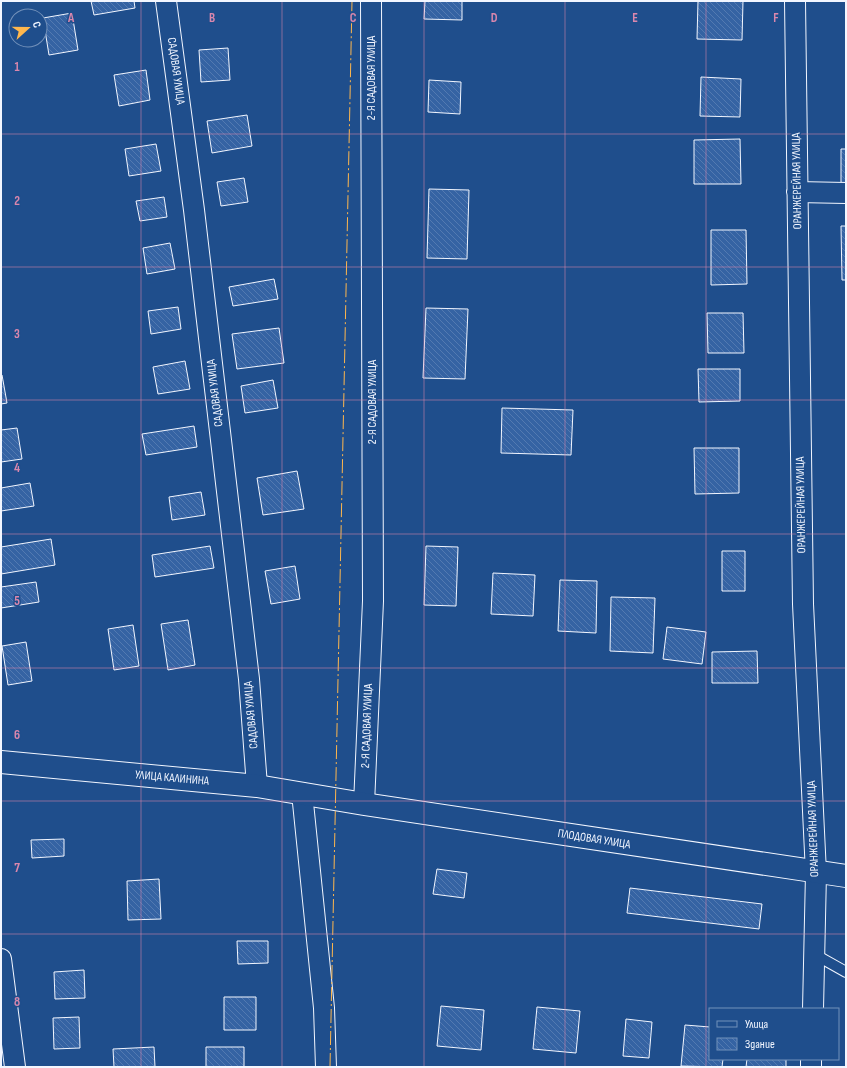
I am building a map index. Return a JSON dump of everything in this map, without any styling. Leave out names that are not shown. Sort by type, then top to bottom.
[{"type":"main road","name":"УЛИЦА КАЛИНИНА","points":[[1,762],[257,786],[342,800]]},
{"type":"main road","name":"ПЛОДОВАЯ УЛИЦА","points":[[342,800],[816,873],[846,876]]},
{"type":"street","name":"САДОВАЯ УЛИЦА","points":[[166,1],[194,210],[248,679],[257,786]]},
{"type":"street","name":"2-Я САДОВАЯ УЛИЦА","points":[[364,804],[372,601],[371,1]]},
{"type":"street","name":"ОРАНЖЕРЕЙНАЯ УЛИЦА","points":[[795,1],[803,604],[816,873],[813,1008]]},
{"type":"street","points":[[797,192],[846,193]]},
{"type":"street","points":[[302,793],[324,1008],[326,1067]]},
{"type":"street","points":[[1,959],[16,1067]]},
{"type":"lane","points":[[814,954],[846,972]]},
{"type":"building","points":[[91,1],[134,1],[135,8],[94,15]]},
{"type":"building","points":[[425,1],[462,1],[462,20],[424,19]]},
{"type":"building","points":[[698,1],[743,1],[742,40],[697,39]]},
{"type":"building","points":[[72,13],[78,50],[49,55],[48,17]]},
{"type":"building","points":[[228,48],[230,80],[201,82],[199,50]]},
{"type":"building","points":[[146,70],[150,100],[119,106],[114,75]]},
{"type":"building","points":[[701,77],[741,79],[740,117],[700,116]]},
{"type":"building","points":[[429,80],[461,82],[460,114],[428,112]]},
{"type":"building","points":[[247,115],[252,146],[212,153],[207,121]]},
{"type":"building","points":[[740,139],[741,184],[694,184],[694,140]]},
{"type":"building","points":[[156,144],[161,171],[129,176],[125,149]]},
{"type":"building","points":[[841,149],[846,149],[846,186],[841,186]]},
{"type":"building","points":[[244,178],[248,202],[221,206],[217,182]]},
{"type":"building","points":[[429,189],[469,190],[467,259],[427,258]]},
{"type":"building","points":[[164,197],[167,217],[140,221],[136,201]]},
{"type":"building","points":[[841,226],[846,226],[846,280],[842,280]]},
{"type":"building","points":[[711,230],[746,230],[747,284],[711,285]]},
{"type":"building","points":[[170,243],[175,269],[147,274],[143,248]]},
{"type":"building","points":[[274,279],[278,299],[233,306],[229,287]]},
{"type":"building","points":[[178,307],[181,329],[151,334],[148,311]]},
{"type":"building","points":[[426,308],[468,309],[465,379],[423,378]]},
{"type":"building","points":[[707,313],[743,313],[744,353],[708,353]]},
{"type":"building","points":[[279,328],[284,363],[237,369],[232,334]]},
{"type":"building","points":[[185,361],[190,389],[158,394],[153,367]]},
{"type":"building","points":[[698,369],[740,369],[740,401],[699,402]]},
{"type":"building","points":[[2,375],[7,403],[1,404],[1,376]]},
{"type":"building","points":[[273,380],[278,408],[245,413],[241,386]]},
{"type":"building","points":[[502,408],[573,410],[571,455],[501,453]]},
{"type":"building","points":[[194,426],[197,447],[146,455],[142,434]]},
{"type":"building","points":[[17,428],[22,459],[1,462],[1,430]]},
{"type":"building","points":[[694,448],[739,448],[739,493],[695,494]]},
{"type":"building","points":[[297,471],[304,509],[263,515],[257,478]]},
{"type":"building","points":[[30,483],[34,506],[1,511],[1,488]]},
{"type":"building","points":[[201,492],[205,515],[172,520],[169,497]]},
{"type":"building","points":[[51,539],[55,565],[1,574],[1,547]]},
{"type":"building","points":[[210,546],[214,568],[155,577],[152,555]]},
{"type":"building","points":[[426,546],[458,547],[456,606],[424,605]]},
{"type":"building","points":[[722,551],[745,551],[745,591],[722,591]]},
{"type":"building","points":[[295,566],[300,599],[271,604],[265,571]]},
{"type":"building","points":[[493,573],[535,575],[533,616],[491,614]]},
{"type":"building","points":[[560,580],[597,581],[596,633],[558,631]]},
{"type":"building","points":[[36,582],[39,602],[1,608],[1,587]]},
{"type":"building","points":[[611,597],[655,598],[653,653],[610,651]]},
{"type":"building","points":[[188,620],[195,665],[168,670],[161,624]]},
{"type":"building","points":[[133,625],[139,666],[114,670],[108,629]]},
{"type":"building","points":[[667,627],[706,632],[702,664],[663,659]]},
{"type":"building","points":[[26,642],[32,681],[8,685],[2,646]]},
{"type":"building","points":[[757,651],[758,683],[712,683],[712,652]]},
{"type":"building","points":[[64,839],[64,856],[32,858],[31,840]]},
{"type":"building","points":[[437,869],[467,873],[464,898],[433,894]]},
{"type":"building","points":[[159,879],[161,919],[128,920],[127,881]]},
{"type":"building","points":[[630,888],[762,904],[759,929],[627,913]]},
{"type":"building","points":[[237,941],[268,941],[268,963],[238,964]]},
{"type":"building","points":[[84,970],[85,998],[55,999],[54,972]]},
{"type":"building","points":[[224,997],[256,997],[256,1030],[224,1030]]},
{"type":"building","points":[[441,1006],[484,1010],[481,1050],[437,1046]]},
{"type":"building","points":[[537,1007],[580,1011],[576,1053],[533,1049]]},
{"type":"building","points":[[79,1017],[80,1048],[54,1049],[53,1018]]},
{"type":"building","points":[[626,1019],[652,1022],[649,1058],[623,1056]]},
{"type":"building","points":[[685,1025],[709,1027],[709,1060],[723,1060],[722,1067],[681,1066]]},
{"type":"building","points":[[154,1047],[155,1067],[114,1067],[113,1049]]},
{"type":"building","points":[[206,1047],[244,1047],[244,1067],[206,1067]]},
{"type":"building","points":[[747,1060],[786,1060],[786,1067],[746,1067]]},
{"type":"power","points":[[330,1067],[352,1]]}]
